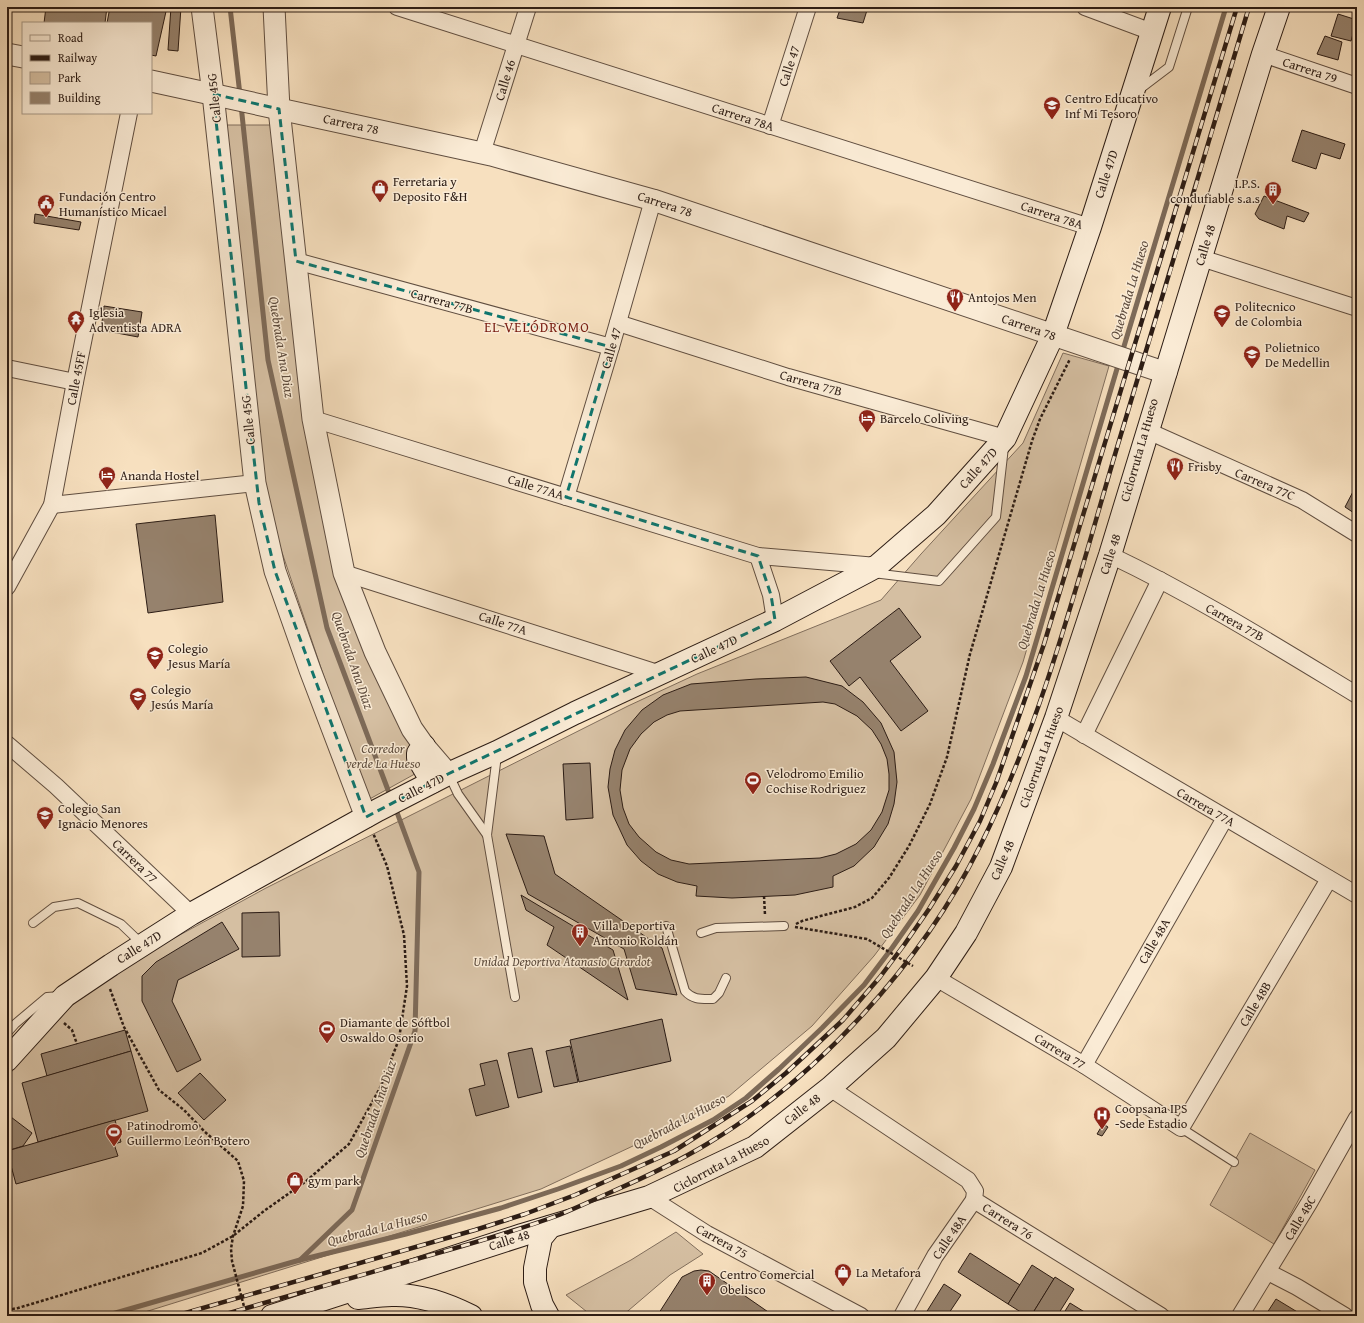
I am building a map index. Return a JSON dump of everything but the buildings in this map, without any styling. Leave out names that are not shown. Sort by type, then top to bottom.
[{"type":"main road","name":"Calle 47D","points":[[7,1059],[65,996],[191,914],[372,819],[436,780],[497,752],[575,713],[775,620],[872,569],[936,515],[1005,438],[1053,335],[1090,227],[1160,7]]},
{"type":"main road","name":"Calle 48","points":[[272,1316],[649,1197],[755,1147],[830,1088],[886,1038],[936,978],[966,933],[1000,867],[1056,718],[1110,555],[1263,54],[1279,7]]},
{"type":"main road","points":[[424,746],[418,753],[418,758],[436,780]]},
{"type":"main road","points":[[548,1316],[542,1305],[535,1282],[534,1268],[541,1238],[550,1227]]},
{"type":"main road","points":[[313,1303],[392,1295],[421,1298],[444,1304],[471,1316]]},
{"type":"street","name":"Calle 45G","points":[[202,7],[211,73],[218,85],[224,89],[225,94],[255,484],[275,571],[310,670],[372,819]]},
{"type":"street","points":[[274,7],[277,84],[266,103],[296,261],[313,419],[344,573],[375,652],[412,729],[424,746]]},
{"type":"street","name":"Carrera 78A","points":[[397,7],[1090,227]]},
{"type":"street","name":"Calle 46","points":[[482,153],[528,7]]},
{"type":"street","name":"Calle 47","points":[[770,126],[808,7]]},
{"type":"street","points":[[1085,7],[1152,32]]},
{"type":"street","points":[[7,54],[22,57]]},
{"type":"street","name":"Carrera 79","points":[[1263,54],[1357,86]]},
{"type":"street","points":[[152,81],[225,94]]},
{"type":"street","name":"Carrera 78","points":[[225,94],[482,153],[653,200],[1166,373]]},
{"type":"street","name":"Calle 45FF","points":[[7,586],[52,505],[129,114]]},
{"type":"street","name":"Calle 47","points":[[566,497],[612,347],[653,200]]},
{"type":"street","points":[[1201,258],[1357,308]]},
{"type":"street","name":"Carrera 77B","points":[[296,261],[612,347]]},
{"type":"street","name":"Carrera 77B","points":[[618,323],[788,377],[1005,438]]},
{"type":"street","points":[[7,368],[75,382]]},
{"type":"street","name":"Calle 77AA","points":[[313,419],[758,556],[872,569]]},
{"type":"street","name":"Carrera 77C","points":[[1148,431],[1302,500],[1357,534]]},
{"type":"street","points":[[52,505],[255,484]]},
{"type":"street","name":"Carrera 77B","points":[[1110,555],[1160,580],[1256,634],[1357,695]]},
{"type":"street","points":[[758,556],[771,595],[775,620]]},
{"type":"street","name":"Calle 77A","points":[[344,573],[661,674]]},
{"type":"street","points":[[1084,735],[1160,580]]},
{"type":"street","name":"Carrera 77A","points":[[1056,718],[1357,895]]},
{"type":"street","name":"Carrera 77","points":[[7,744],[56,786],[191,914]]},
{"type":"street","name":"Calle 48A","points":[[1084,1065],[1225,818]]},
{"type":"street","name":"Calle 48B","points":[[1181,1128],[1329,879]]},
{"type":"street","name":"Carrera 77","points":[[936,978],[1084,1065],[1181,1128]]},
{"type":"street","name":"Carrera 76","points":[[830,1088],[968,1180],[975,1191],[974,1200],[1161,1316]]},
{"type":"street","name":"Calle 48C","points":[[1240,1316],[1309,1204],[1357,1118]]},
{"type":"street","name":"Carrera 75","points":[[649,1197],[706,1234],[855,1315]]},
{"type":"street","name":"Calle 48A","points":[[902,1316],[935,1256],[974,1200]]},
{"type":"street","points":[[1268,1272],[1296,1286],[1345,1316]]},
{"type":"lane","points":[[1132,94],[1169,67],[1188,7]]},
{"type":"lane","points":[[872,569],[939,581],[996,517],[1005,438]]},
{"type":"lane","points":[[497,752],[487,835],[515,997]]},
{"type":"lane","points":[[436,780],[458,794],[487,835]]},
{"type":"lane","points":[[32,923],[54,907],[78,903],[121,924],[142,945]]},
{"type":"lane","points":[[666,926],[685,991],[690,997],[713,999],[719,993],[726,978]]},
{"type":"lane","points":[[701,933],[716,928],[784,926]]},
{"type":"lane","points":[[7,1033],[15,1024],[47,997],[65,996]]},
{"type":"lane","points":[[1181,1128],[1234,1162]]},
{"type":"path","points":[[913,966],[868,939],[792,926],[802,921],[855,907],[872,898],[889,878],[901,859],[930,804],[947,757],[970,654],[1032,441],[1040,419],[1077,343]]},
{"type":"path","points":[[7,1310],[202,1253],[233,1236],[264,1211],[305,1182],[349,1144],[382,1086],[399,1039],[407,986],[404,935],[387,866],[372,819]]},
{"type":"path","points":[[764,896],[765,926]]},
{"type":"path","points":[[103,970],[124,1027],[159,1090],[184,1110],[205,1132],[238,1161],[244,1181],[244,1194],[243,1206],[233,1236],[231,1249],[232,1261],[246,1314]]},
{"type":"path","points":[[63,1021],[72,1030],[77,1044]]},
{"type":"highlighted area","points":[[213,94],[279,109],[296,261],[611,347],[566,497],[758,556],[771,595],[775,620],[448,774],[366,817],[275,571],[259,503]]},
{"type":"green space","name":"Corredor verde La Hueso","points":[[222,125],[273,125],[339,579],[422,770],[366,801],[267,508]]},
{"type":"green space","name":"Unidad Deportiva Atanasio Girardot","points":[[1063,353],[1109,366],[1023,662],[971,799],[920,895],[874,956],[812,1026],[729,1096],[650,1138],[541,1189],[132,1316],[7,1316],[7,1077],[52,1025],[105,974],[110,973],[266,888],[628,706],[697,674],[881,600],[1023,443]]},
{"type":"green space","points":[[1250,1133],[1315,1170],[1274,1244],[1210,1205]]},
{"type":"green space","points":[[676,1232],[703,1254],[670,1275],[622,1316],[592,1316],[566,1295],[631,1260]]},
{"type":"waterway","name":"Quebrada Ana Diaz","points":[[230,7],[240,95]]},
{"type":"waterway","name":"Quebrada La Hueso","points":[[1122,353],[1226,7]]},
{"type":"waterway","name":"Quebrada Ana Diaz","points":[[241,105],[268,360],[327,628],[391,798]]},
{"type":"waterway","name":"Quebrada La Hueso","points":[[105,1316],[300,1260],[406,1234],[501,1208],[621,1166],[713,1120],[746,1098],[779,1069],[864,985],[892,948],[918,911],[954,848],[974,809],[993,764],[1026,676],[1119,362]]},
{"type":"waterway","name":"Quebrada Ana Diaz","points":[[300,1260],[352,1210],[415,1031],[419,872],[395,807]]},
{"type":"railway","points":[[175,1316],[475,1230],[525,1214],[575,1195],[674,1151],[752,1101],[786,1073],[843,1020],[880,977],[929,909],[956,866],[980,821],[996,783],[1044,644],[1237,7]]},
{"type":"railway","points":[[219,1316],[540,1222],[578,1207],[671,1164],[707,1144],[748,1117],[788,1086],[827,1051],[864,1013],[898,973],[929,932],[956,889],[980,846],[1002,799],[1040,702],[1057,652],[1249,7]]},
{"type":"place","name":"Centro Educativo Inf Mi Tesoro","points":[[1052,120]]},
{"type":"place","name":"Ferretaria y Deposito F&H","points":[[380,203]]},
{"type":"place","name":"I.P.S. condufiable s.a.s","points":[[1273,205]]},
{"type":"place","name":"Fundación Centro Humanístico Micael","points":[[46,218]]},
{"type":"place","name":"Antojos Men","points":[[955,312]]},
{"type":"place","name":"Politecnico de Colombia","points":[[1222,328]]},
{"type":"place","name":"Iglesia Adventista ADRA","points":[[76,334]]},
{"type":"place","name":"Polietnico De Medellin","points":[[1252,369]]},
{"type":"place","name":"Barcelo Coliving","points":[[867,433]]},
{"type":"place","name":"Frisby","points":[[1175,481]]},
{"type":"place","name":"Ananda Hostel","points":[[107,490]]},
{"type":"place","name":"Colegio Jesus María","points":[[155,670]]},
{"type":"place","name":"Colegio Jesús María","points":[[138,711]]},
{"type":"place","name":"Velodromo Emilio Cochise Rodriguez","points":[[753,795]]},
{"type":"place","name":"Colegio San Ignacio Menores","points":[[45,830]]},
{"type":"place","name":"Villa Deportiva Antonio Roldán","points":[[580,947]]},
{"type":"place","name":"Diamante de Sóftbol Oswaldo Osorio","points":[[327,1044]]},
{"type":"place","name":"Coopsana IPS -Sede Estadio","points":[[1102,1130]]},
{"type":"place","name":"Patinodromo Guillermo León Botero","points":[[114,1147]]},
{"type":"place","name":"gym park","points":[[295,1195]]},
{"type":"place","name":"La Metafora","points":[[843,1287]]},
{"type":"place","name":"Centro Comercial Obelisco","points":[[707,1296]]},
{"type":"district","name":"EL VELÓDROMO","points":[[537,327]]}]
